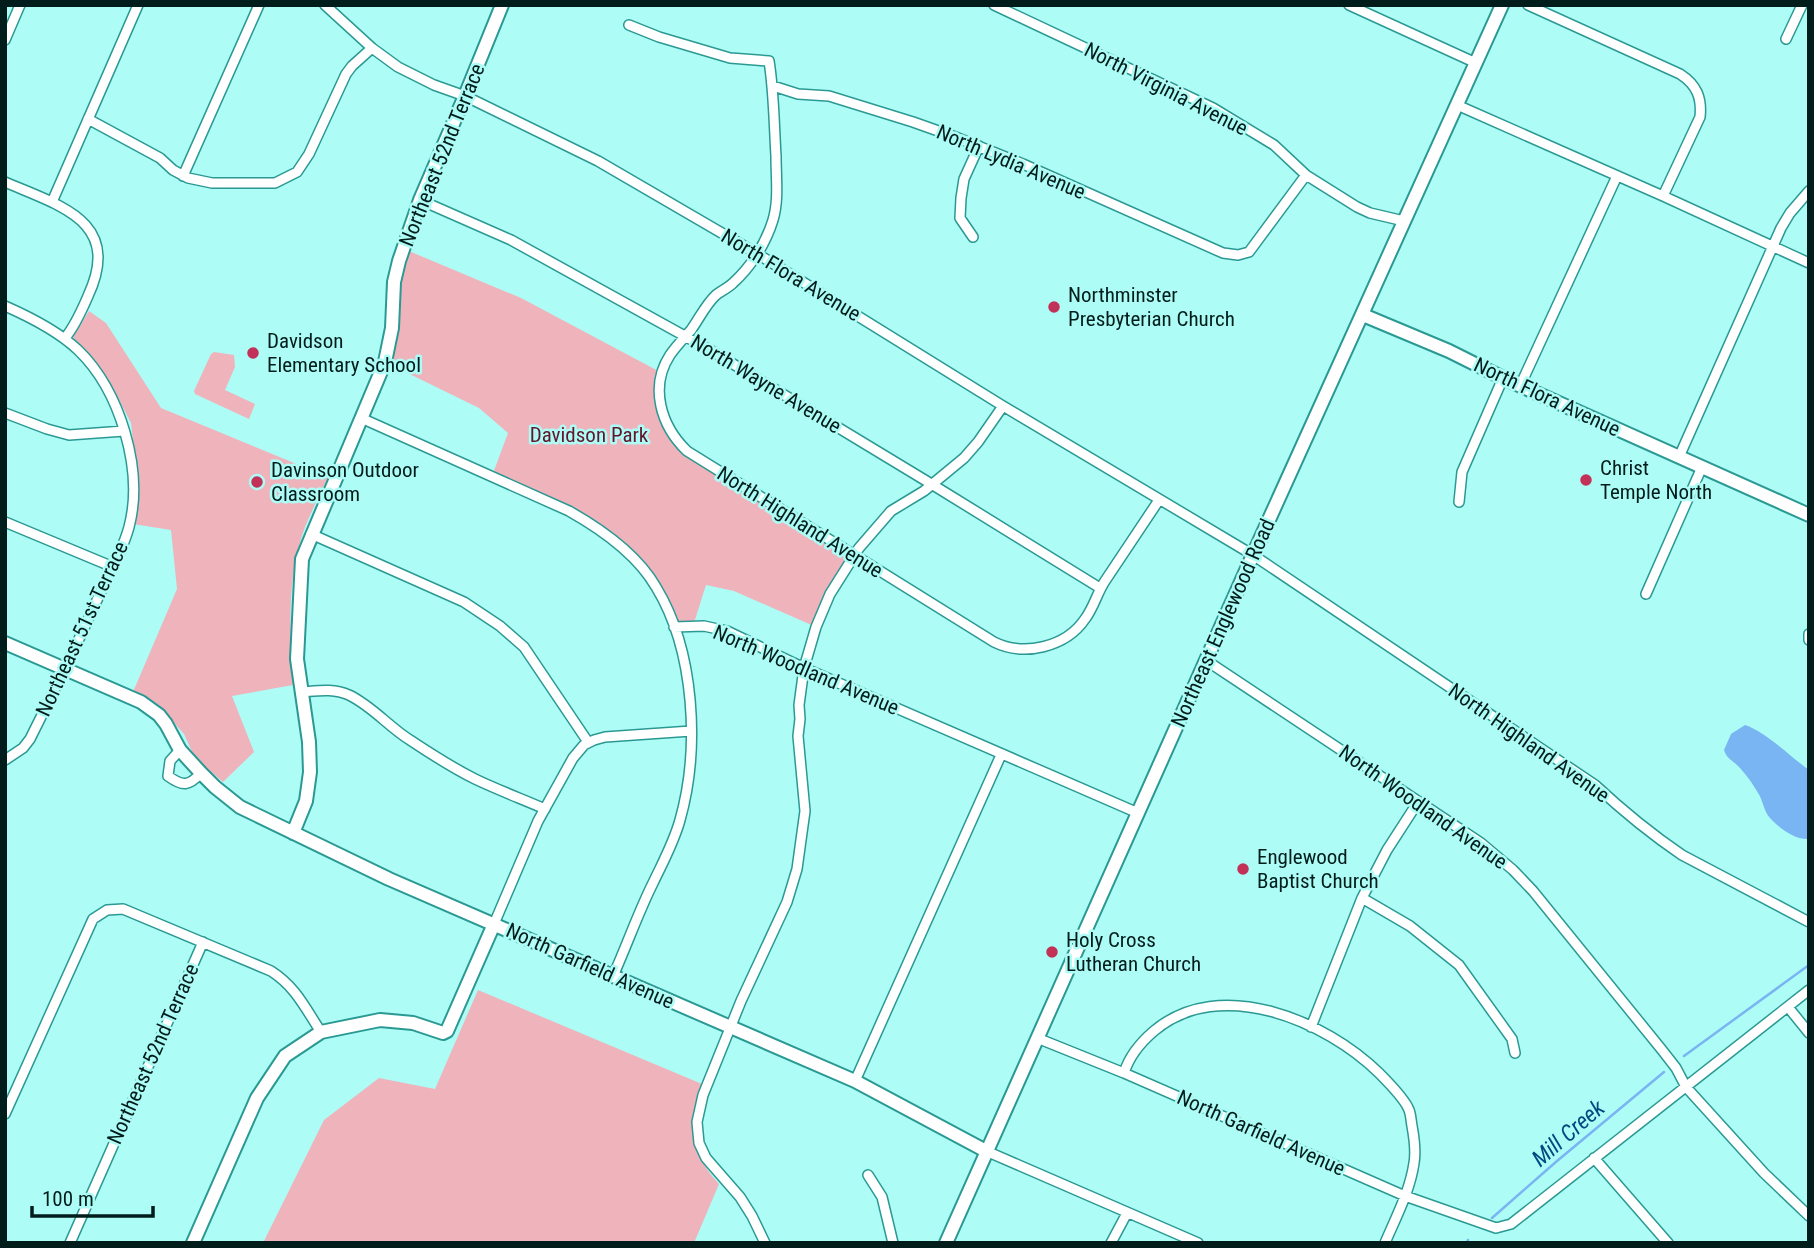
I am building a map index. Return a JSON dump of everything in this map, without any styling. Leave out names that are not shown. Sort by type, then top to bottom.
[{"type":"street","points":[[5,40],[20,5]]},
{"type":"street","points":[[52,202],[138,5]]},
{"type":"street","points":[[183,176],[259,5]]},
{"type":"street","name":"North Flora Avenue","points":[[326,5],[372,48],[398,67],[434,85],[466,96],[598,161],[757,253],[1003,406],[1253,555]]},
{"type":"street","name":"Northeast 52nd Terrace","points":[[293,833],[306,801],[310,772],[310,750],[297,659],[302,559],[385,362],[392,328],[395,276],[420,200],[502,5]]},
{"type":"street","name":"North Virginia Avenue","points":[[994,5],[1213,108],[1274,145],[1306,175],[1370,214],[1404,221]]},
{"type":"street","points":[[1349,5],[1476,63]]},
{"type":"street","name":"Northeast Englewood Road","points":[[946,1243],[1502,5]]},
{"type":"street","points":[[1528,5],[1680,74],[1695,88],[1700,97],[1700,117],[1663,196]]},
{"type":"street","points":[[1786,39],[1802,5]]},
{"type":"street","name":"North Highland Avenue","points":[[629,25],[730,58],[769,61],[773,86],[776,205],[773,220],[757,253],[741,275],[716,296],[666,363],[660,384],[661,406],[663,417],[679,444],[695,457],[994,642],[1011,649],[1028,650],[1055,643],[1073,632],[1085,619],[1100,588]]},
{"type":"street","points":[[88,119],[160,158],[183,176],[200,182],[275,183],[297,172],[309,154],[346,74],[372,48]]},
{"type":"street","name":"North Lydia Avenue","points":[[773,86],[798,94],[829,96],[979,146],[1223,253],[1242,255],[1249,252],[1306,175]]},
{"type":"street","points":[[1457,105],[1809,263]]},
{"type":"street","points":[[972,237],[960,218],[961,198],[964,179],[979,146]]},
{"type":"street","points":[[1520,386],[1617,176]]},
{"type":"street","points":[[5,182],[78,216],[95,239],[99,257],[92,288],[65,338],[5,306]]},
{"type":"street","points":[[1679,457],[1772,247],[1790,213],[1809,191]]},
{"type":"street","name":"North Wayne Avenue","points":[[420,200],[510,240],[686,337],[1100,588]]},
{"type":"street","name":"North Flora Avenue","points":[[1363,315],[1449,351],[1520,386],[1809,515]]},
{"type":"street","name":"Northeast 51st Terrace","points":[[6,759],[23,748],[30,739],[65,670],[113,567],[125,538],[132,509],[132,478],[124,431],[114,404],[79,351],[65,338]]},
{"type":"street","points":[[1459,502],[1462,472],[1503,378]]},
{"type":"street","points":[[765,1243],[740,1197],[706,1158],[697,1132],[698,1111],[730,1028],[788,902],[797,869],[805,811],[798,736],[804,668],[824,607],[854,555],[891,511],[933,485],[964,458],[1003,406]]},
{"type":"street","points":[[5,414],[69,435],[124,431]]},
{"type":"street","points":[[361,418],[586,521],[627,553],[651,579],[665,604],[686,671],[691,731],[689,775],[680,821],[667,856],[613,976]]},
{"type":"street","points":[[1646,594],[1702,467]]},
{"type":"street","points":[[1100,588],[1159,500]]},
{"type":"street","points":[[5,522],[113,567]]},
{"type":"street","points":[[311,534],[464,602],[500,626],[524,647],[589,742]]},
{"type":"street","name":"North Highland Avenue","points":[[1253,555],[1595,785],[1645,829],[1682,855],[1809,922]]},
{"type":"street","name":"North Woodland Avenue","points":[[674,627],[704,626],[727,631],[804,668],[1138,813]]},
{"type":"street","points":[[1809,634],[1809,640]]},
{"type":"street","name":"North Garfield Avenue","points":[[5,643],[150,708],[166,724],[180,750],[215,787],[240,807],[389,879],[855,1081],[986,1151]]},
{"type":"street","name":"North Woodland Avenue","points":[[1206,660],[1499,857],[1527,884],[1662,1050],[1686,1087],[1764,1173],[1809,1216]]},
{"type":"street","points":[[301,692],[334,691],[349,695],[441,760],[475,779],[545,809]]},
{"type":"street","points":[[193,1243],[257,1098],[285,1056],[321,1032],[387,1020],[413,1023],[443,1033],[447,1031],[527,843],[576,754],[589,742],[605,737],[691,731]]},
{"type":"street","points":[[180,750],[170,761],[168,776],[185,784],[201,773]]},
{"type":"street","points":[[855,1081],[1002,755]]},
{"type":"street","points":[[1311,1027],[1363,898],[1387,850],[1418,802]]},
{"type":"street","points":[[1363,898],[1410,926],[1459,965],[1512,1039],[1515,1053]]},
{"type":"street","points":[[5,1114],[93,919],[112,909],[122,909],[271,971],[297,993],[321,1032]]},
{"type":"street","name":"Northeast 52nd Terrace","points":[[70,1243],[203,942]]},
{"type":"street","points":[[1668,1243],[1594,1158],[1809,990]]},
{"type":"street","points":[[1124,1073],[1133,1055],[1149,1036],[1168,1021],[1196,1008],[1217,1006],[1275,1013],[1340,1042],[1369,1063],[1396,1091],[1409,1110],[1415,1162],[1405,1196],[1385,1243]]},
{"type":"street","points":[[1788,1007],[1809,1033]]},
{"type":"street","name":"North Garfield Avenue","points":[[1037,1038],[1124,1073],[1405,1196],[1496,1228],[1511,1224],[1594,1158]]},
{"type":"street","points":[[986,1151],[1198,1243]]},
{"type":"street","points":[[868,1175],[882,1197],[893,1243]]},
{"type":"street","points":[[1111,1243],[1127,1213]]},
{"type":"green space","name":"Davidson Park","points":[[404,249],[521,298],[662,373],[659,395],[673,435],[705,462],[854,555],[816,627],[734,591],[706,585],[693,626],[674,627],[640,566],[586,521],[492,476],[508,433],[479,408],[385,362]]},
{"type":"green space","points":[[89,311],[106,323],[161,408],[328,477],[305,527],[295,565],[291,605],[293,685],[232,696],[254,752],[223,782],[195,758],[184,734],[156,703],[133,692],[177,589],[171,530],[133,524],[137,477],[131,423],[114,390],[92,358],[73,337]]},
{"type":"green space","points":[[214,352],[234,355],[235,367],[225,390],[255,404],[249,419],[195,394],[194,391]]},
{"type":"green space","points":[[478,990],[702,1084],[697,1098],[694,1137],[702,1160],[719,1184],[694,1243],[263,1243],[324,1120],[379,1078],[435,1089]]},
{"type":"water","points":[[1745,725],[1770,739],[1809,770],[1808,839],[1792,835],[1770,818],[1751,782],[1725,753],[1731,734]]},
{"type":"waterway","name":"Mill Creek","points":[[1684,1056],[1809,965]]},
{"type":"waterway","name":"Mill Creek","points":[[1492,1218],[1664,1072]]},
{"type":"place","name":"Northminster Presbyterian Church","points":[[1054,307]]},
{"type":"place","name":"Davidson Elementary School","points":[[253,353]]},
{"type":"place","name":"Christ Temple North","points":[[1586,480]]},
{"type":"place","name":"Davinson Outdoor Classroom","points":[[257,482]]},
{"type":"place","name":"Englewood Baptist Church","points":[[1243,869]]},
{"type":"place","name":"Holy Cross Lutheran Church","points":[[1052,952]]}]
